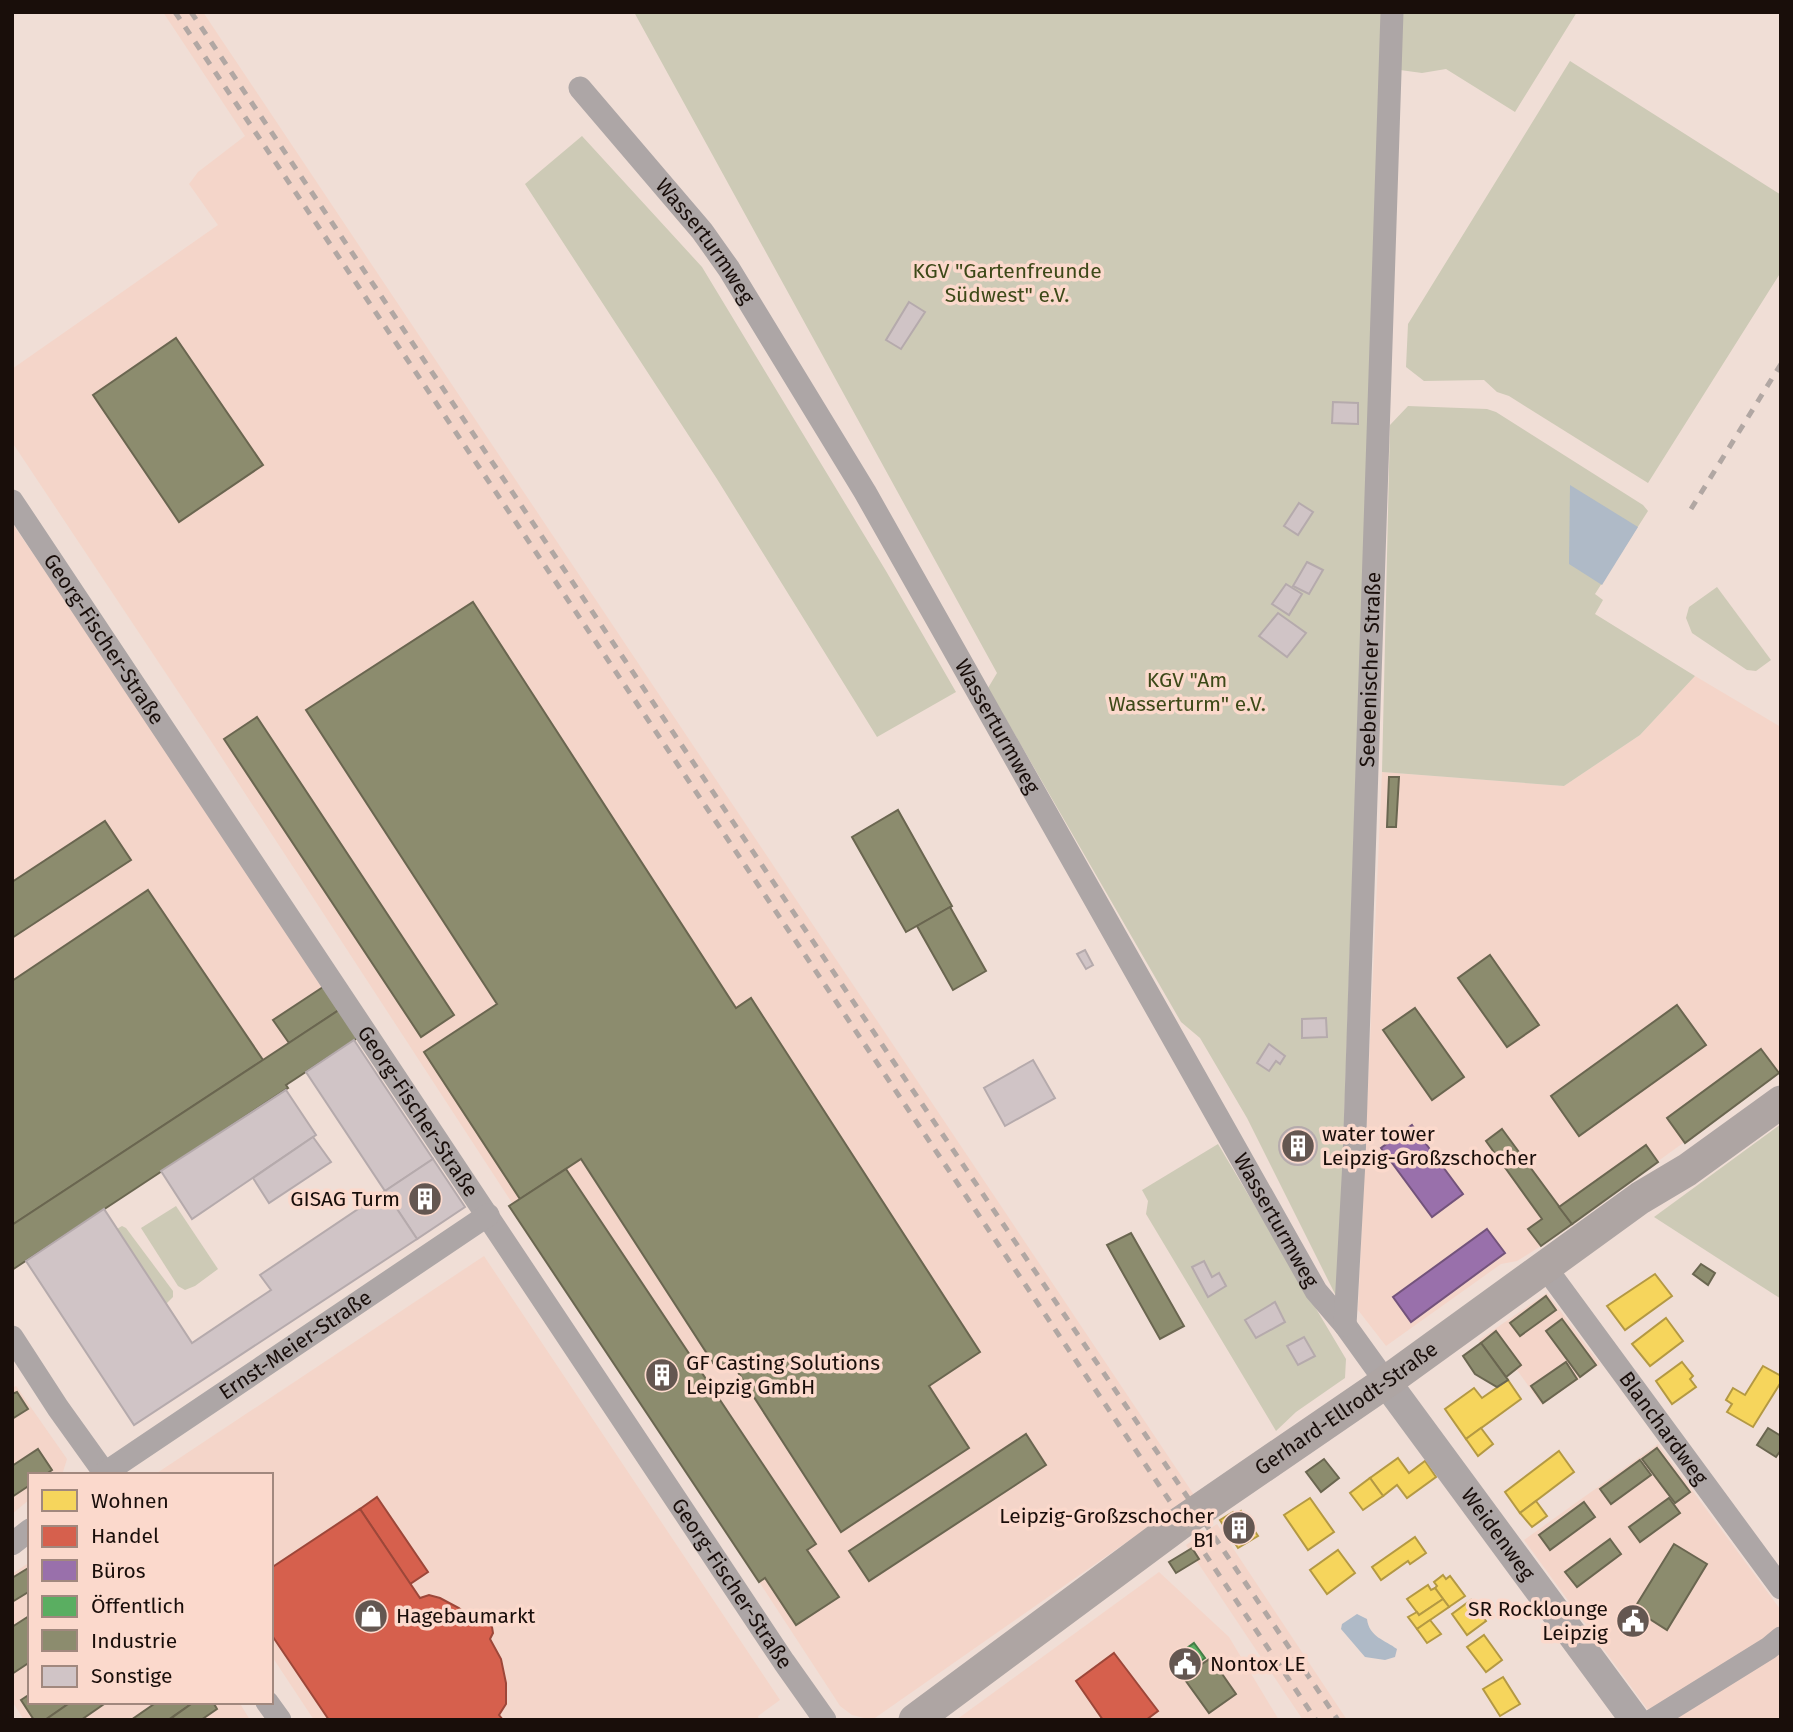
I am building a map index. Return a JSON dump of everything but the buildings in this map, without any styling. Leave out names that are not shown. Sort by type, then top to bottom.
[{"type":"main road","name":"Gerhard-Ellrodt-Straße","points":[[915,1720],[1183,1521],[1386,1382],[1640,1198],[1687,1170],[1781,1102]]},
{"type":"street","name":"Seebenischer Straße","points":[[1345,1325],[1354,1161],[1392,12]]},
{"type":"street","name":"Wasserturmweg","points":[[580,88],[702,231],[729,269],[865,492],[1316,1292],[1345,1325],[1386,1382]]},
{"type":"street","name":"Georg-Fischer-Straße","points":[[12,501],[769,1640],[825,1720]]},
{"type":"street","name":"Ernst-Meier-Straße","points":[[105,1473],[488,1215]]},
{"type":"street","name":"Blanchardweg","points":[[1545,1267],[1781,1588]]},
{"type":"street","points":[[12,1337],[103,1473]]},
{"type":"street","name":"Weidenweg","points":[[1386,1382],[1635,1720]]},
{"type":"street","points":[[12,1544],[28,1532]]},
{"type":"street","points":[[1653,1720],[1781,1638]]},
{"type":"street","points":[[268,1704],[280,1720]]},
{"type":"shaded area","points":[[163,12],[203,12],[1194,1495],[872,1720],[852,1715],[840,1706],[207,735],[12,442],[12,369],[218,225],[189,184],[198,172],[245,136]]},
{"type":"shaded area","points":[[1570,485],[1638,527],[1602,585],[1569,564]]},
{"type":"shaded area","points":[[12,523],[345,1006],[12,1225]]},
{"type":"shaded area","points":[[1695,676],[1781,727],[1781,1072],[1541,1246],[1517,1261],[1501,1264],[1386,1346],[1358,1310],[1382,772],[1564,786],[1640,735]]},
{"type":"shaded area","points":[[484,1256],[780,1700],[758,1716],[759,1720],[314,1720],[273,1658],[273,1473],[157,1473]]},
{"type":"shaded area","points":[[1547,1293],[1600,1364],[1542,1405],[1517,1370],[1506,1377],[1479,1340]]},
{"type":"shaded area","points":[[16,1386],[67,1459],[62,1473],[28,1473],[28,1501],[12,1514],[12,1388]]},
{"type":"shaded area","points":[[1658,1444],[1780,1609],[1781,1626],[1777,1634],[1648,1710],[1524,1540]]},
{"type":"shaded area","points":[[1217,1524],[1347,1720],[1303,1720],[1186,1545]]},
{"type":"shaded area","points":[[28,1563],[28,1704],[240,1704],[250,1720],[24,1720],[12,1701],[12,1574]]},
{"type":"shaded area","points":[[1159,1572],[1229,1637],[1279,1720],[956,1720]]},
{"type":"shaded area","points":[[1357,1614],[1367,1619],[1374,1634],[1397,1649],[1395,1657],[1385,1660],[1365,1657],[1341,1629],[1342,1624]]},
{"type":"shaded area","points":[[1781,1653],[1781,1720],[1668,1720]]},
{"type":"green space","points":[[634,12],[1382,12],[1338,1300],[1247,1118],[1200,1038],[1181,1022],[988,688],[997,673]]},
{"type":"green space","points":[[1403,12],[1577,12],[1515,112],[1446,69],[1422,73],[1400,70]]},
{"type":"green space","points":[[1570,61],[1781,195],[1781,272],[1648,483],[1509,396],[1497,392],[1484,380],[1424,381],[1406,367],[1408,324]]},
{"type":"green space","points":[[582,136],[702,267],[956,692],[877,737],[717,479],[525,184]]},
{"type":"green space","points":[[1408,406],[1487,409],[1496,412],[1643,505],[1648,511],[1595,594],[1603,600],[1595,614],[1695,676],[1640,735],[1564,786],[1382,772],[1390,425]]},
{"type":"green space","points":[[1717,587],[1771,660],[1756,671],[1747,670],[1692,633],[1686,618],[1689,607]]},
{"type":"green space","points":[[1781,1124],[1781,1299],[1654,1217]]},
{"type":"green space","points":[[1218,1144],[1346,1359],[1345,1378],[1296,1412],[1276,1431],[1146,1214],[1148,1201],[1142,1190]]},
{"type":"green space","points":[[176,1206],[218,1269],[185,1290],[178,1286],[141,1228]]},
{"type":"green space","points":[[122,1226],[173,1291],[173,1297],[166,1304],[117,1229]]},
{"type":"railway","points":[[175,12],[1316,1720]]},
{"type":"railway","points":[[191,12],[1338,1720]]},
{"type":"railway","points":[[1691,509],[1781,364]]},
{"type":"place","name":"water tower Leipzig-Großzschocher","points":[[1298,1146]]},
{"type":"place","name":"GISAG Turm","points":[[425,1199]]},
{"type":"place","name":"GF Casting Solutions Leipzig GmbH","points":[[662,1375]]},
{"type":"place","name":"Leipzig-Großzschocher B1","points":[[1239,1528]]},
{"type":"place","name":"Hagebaumarkt","points":[[371,1616]]},
{"type":"place","name":"SR Rocklounge Leipzig","points":[[1633,1621]]},
{"type":"place","name":"Nontox LE","points":[[1185,1664]]},
{"type":"park label","name":"KGV \"Gartenfreunde Südwest\" e.V.","points":[[1007,283]]},
{"type":"park label","name":"KGV \"Am Wasserturm\" e.V.","points":[[1187,692]]}]
